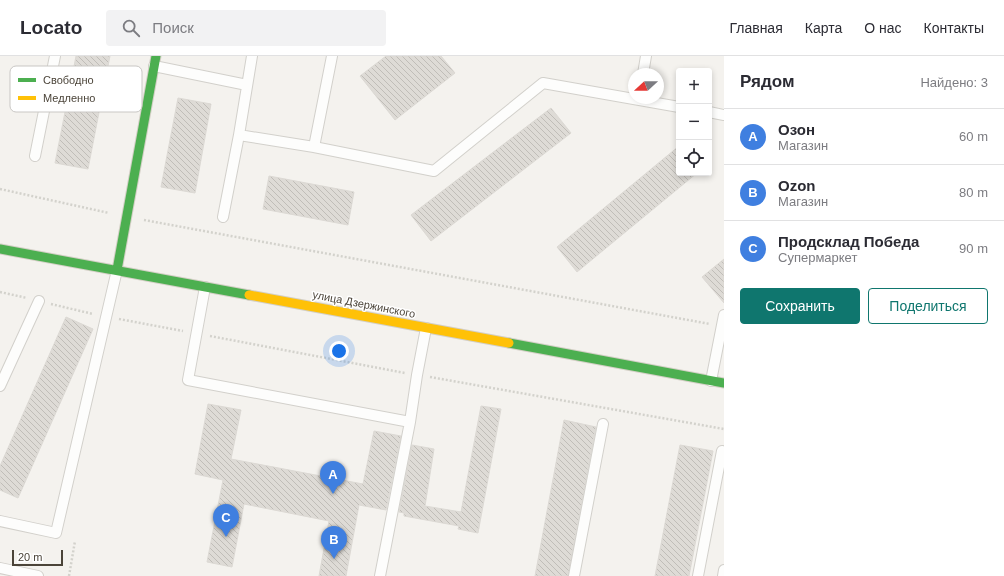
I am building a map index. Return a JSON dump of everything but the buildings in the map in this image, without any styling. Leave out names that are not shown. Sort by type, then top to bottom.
[{"type":"main road","points":[[117,270],[155,61]]},
{"type":"main road","name":"улица Дзержинского","points":[[0,249],[724,383]]},
{"type":"lane","points":[[53,66],[55,56]]},
{"type":"lane","points":[[223,217],[239,135],[252,56]]},
{"type":"lane","points":[[314,147],[332,56]]},
{"type":"lane","points":[[644,68],[646,56]]},
{"type":"lane","points":[[155,61],[247,85]]},
{"type":"lane","points":[[239,135],[314,147],[434,171],[543,83],[628,97]]},
{"type":"lane","points":[[664,104],[676,106]]},
{"type":"lane","points":[[35,156],[44,112]]},
{"type":"lane","points":[[712,113],[724,115]]},
{"type":"lane","points":[[0,521],[56,533],[117,270]]},
{"type":"lane","points":[[205,287],[188,380],[410,422]]},
{"type":"lane","points":[[0,386],[38,301]]},
{"type":"lane","points":[[711,381],[724,315]]},
{"type":"lane","points":[[380,576],[410,422],[426,328]]},
{"type":"lane","points":[[574,576],[603,424]]},
{"type":"lane","points":[[698,576],[722,452]]},
{"type":"lane","points":[[0,568],[38,576]]},
{"type":"lane","points":[[723,576],[724,570]]},
{"type":"path","points":[[0,189],[110,213]]},
{"type":"path","points":[[141,220],[721,326]]},
{"type":"path","points":[[69,576],[75,541]]},
{"type":"traffic: fast","points":[[117,270],[156,56]]},
{"type":"traffic: fast","points":[[0,249],[249,295]]},
{"type":"traffic: fast","points":[[509,343],[724,383]]},
{"type":"traffic: slow","points":[[249,295],[509,343]]},
{"type":"place","name":"Озон","points":[[333,494]]},
{"type":"place","name":"Продсклад Победа","points":[[226,537]]},
{"type":"place","name":"Ozon","points":[[334,559]]}]
